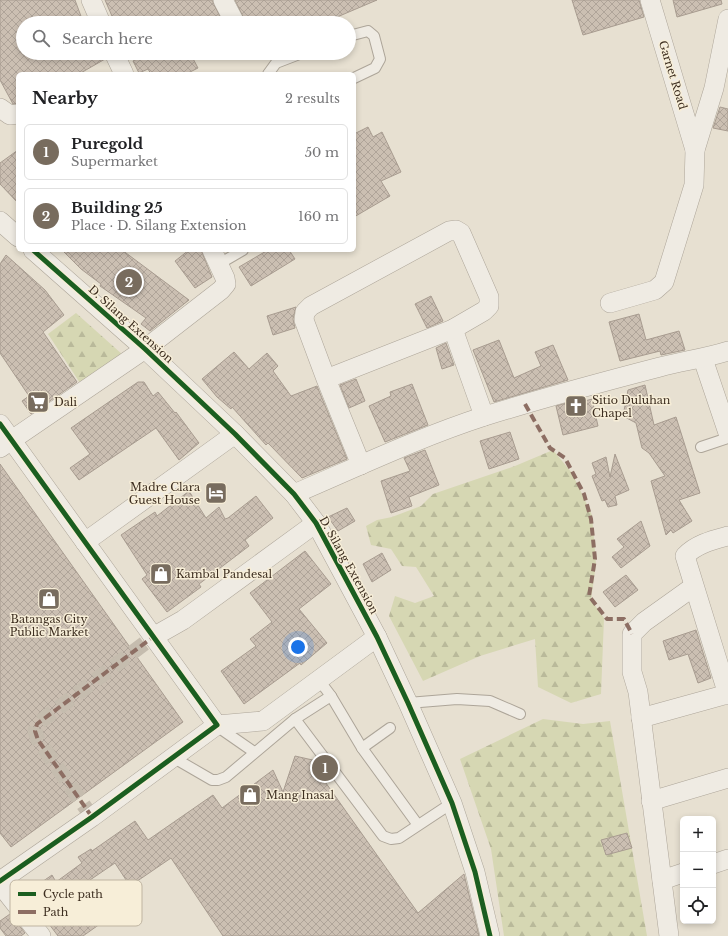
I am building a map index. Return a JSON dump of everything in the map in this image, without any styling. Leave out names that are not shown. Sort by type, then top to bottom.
[{"type":"street","points":[[91,0],[98,16]]},
{"type":"street","points":[[223,0],[231,16]]},
{"type":"street","name":"Garnet Road","points":[[650,0],[695,150]]},
{"type":"street","points":[[610,303],[655,290],[664,282],[694,185],[695,150],[714,88],[728,19]]},
{"type":"street","points":[[0,108],[10,115],[16,114]]},
{"type":"street","points":[[0,221],[16,235]]},
{"type":"street","points":[[326,379],[453,329],[484,312],[489,306],[489,297],[461,233],[456,230],[449,231],[311,306],[305,312],[304,320],[326,379],[361,465]]},
{"type":"street","name":"D. Silang Extension","points":[[35,252],[145,349],[235,434],[294,494],[316,523],[377,637],[452,803],[474,872],[490,936]]},
{"type":"street","points":[[5,444],[145,349],[221,290],[226,284],[216,257]]},
{"type":"street","points":[[453,329],[484,416]]},
{"type":"street","points":[[294,494],[412,443],[484,416],[605,381],[663,366],[703,359],[728,351]]},
{"type":"street","points":[[703,359],[728,434]]},
{"type":"street","points":[[0,424],[5,444],[85,542],[217,725]]},
{"type":"street","points":[[85,542],[235,434]]},
{"type":"street","points":[[153,637],[183,620],[316,523]]},
{"type":"street","points":[[641,718],[728,695],[693,587],[685,556],[703,544],[728,536]]},
{"type":"street","points":[[669,936],[638,692],[632,672],[632,634],[644,622],[693,587]]},
{"type":"street","points":[[0,880],[174,758],[217,725],[263,721],[377,637]]},
{"type":"street","points":[[651,801],[728,778]]},
{"type":"street","points":[[716,863],[728,859]]},
{"type":"street","points":[[662,880],[680,875]]},
{"type":"street","points":[[0,884],[10,897]]},
{"type":"street","points":[[33,926],[41,936]]},
{"type":"lane","points":[[356,34],[368,31],[374,36],[380,59],[375,68],[356,77]]},
{"type":"lane","points":[[269,72],[276,63],[284,60]]},
{"type":"lane","points":[[216,257],[235,252]]},
{"type":"lane","points":[[701,447],[728,438]]},
{"type":"lane","points":[[319,680],[362,748],[418,825]]},
{"type":"lane","points":[[174,758],[212,780],[218,780],[226,777],[295,719],[330,696]]},
{"type":"lane","points":[[408,703],[457,699],[490,701],[520,714]]},
{"type":"lane","points":[[295,719],[383,836],[391,840],[399,838],[452,803]]},
{"type":"lane","points":[[217,725],[254,752]]},
{"type":"lane","points":[[362,748],[390,728]]},
{"type":"green space","points":[[76,313],[123,355],[80,383],[48,334]]},
{"type":"green space","points":[[553,450],[572,473],[592,515],[596,564],[591,600],[604,618],[601,694],[571,703],[538,687],[535,639],[480,656],[423,681],[389,616],[395,596],[415,603],[434,596],[416,567],[402,566],[391,549],[371,545],[366,526],[377,520],[392,517],[421,506],[433,494],[515,466]]},
{"type":"green space","points":[[543,719],[583,724],[610,721],[647,936],[504,936],[491,849],[460,759]]},
{"type":"building","points":[[0,0],[75,0],[81,16],[16,16],[16,60],[103,60],[82,72],[16,72],[16,103],[13,104],[0,80]]},
{"type":"building","points":[[105,0],[212,0],[220,16],[112,16]]},
{"type":"building","points":[[235,0],[377,0],[339,16],[243,16]]},
{"type":"building","points":[[572,0],[639,0],[644,17],[583,35]]},
{"type":"building","points":[[673,0],[721,0],[722,4],[677,17]]},
{"type":"building","points":[[194,60],[198,68],[190,72],[150,72],[148,69],[138,72],[133,61]]},
{"type":"building","points":[[720,107],[728,109],[728,131],[713,128]]},
{"type":"building","points":[[368,127],[373,137],[382,132],[401,172],[381,181],[390,196],[356,216],[356,133]]},
{"type":"building","points":[[16,151],[16,201],[0,184],[0,163]]},
{"type":"building","points":[[64,252],[125,252],[189,300],[150,331],[141,324],[146,318],[100,286],[101,284],[81,269]]},
{"type":"building","points":[[186,252],[202,252],[212,277],[195,288],[175,261]]},
{"type":"building","points":[[265,252],[290,252],[295,259],[251,286],[239,267]]},
{"type":"building","points":[[6,255],[45,290],[64,315],[43,332],[77,382],[31,414],[22,401],[29,396],[0,353],[0,264]]},
{"type":"building","points":[[431,296],[443,321],[427,328],[415,304]]},
{"type":"building","points":[[296,307],[293,319],[295,328],[273,335],[267,316]]},
{"type":"building","points":[[639,314],[646,340],[679,331],[685,350],[661,355],[660,351],[620,361],[609,322]]},
{"type":"building","points":[[499,340],[514,378],[541,366],[535,352],[553,345],[568,380],[494,402],[473,350]]},
{"type":"building","points":[[446,343],[454,365],[442,369],[436,348]]},
{"type":"building","points":[[234,352],[249,369],[267,353],[278,366],[273,371],[291,396],[317,386],[347,459],[302,478],[268,443],[266,445],[232,407],[231,409],[217,397],[202,379]]},
{"type":"building","points":[[356,379],[365,401],[349,408],[340,385]]},
{"type":"building","points":[[138,382],[144,382],[153,396],[158,392],[175,413],[176,412],[199,443],[179,460],[156,428],[79,480],[70,468],[90,454],[71,428]]},
{"type":"building","points":[[412,384],[428,425],[385,442],[369,406],[391,396],[390,392]]},
{"type":"building","points":[[645,385],[654,425],[676,417],[700,493],[679,500],[692,521],[673,533],[671,530],[666,535],[651,481],[665,476],[649,453],[642,448],[636,423],[623,416],[628,390]]},
{"type":"building","points":[[592,399],[598,426],[563,435],[556,406],[577,400],[578,403]]},
{"type":"building","points":[[510,432],[519,459],[489,469],[480,441]]},
{"type":"building","points":[[425,450],[439,485],[409,497],[412,506],[391,513],[381,481],[410,471],[404,458]]},
{"type":"building","points":[[615,454],[629,490],[615,496],[617,505],[608,507],[605,500],[602,501],[592,476],[596,474],[592,463],[606,457],[610,477]]},
{"type":"building","name":"Batangas City Public Market","points":[[0,464],[183,722],[11,847],[0,833]]},
{"type":"building","points":[[189,491],[206,518],[219,507],[225,519],[228,518],[256,496],[273,518],[245,540],[249,546],[199,584],[201,587],[167,612],[142,579],[147,575],[121,535],[155,512],[157,516]]},
{"type":"building","points":[[347,508],[355,521],[338,531],[328,517]]},
{"type":"building","points":[[641,521],[650,546],[621,568],[612,557],[624,547],[617,539]]},
{"type":"building","points":[[305,551],[331,584],[299,609],[327,643],[301,665],[300,663],[244,704],[221,671],[256,646],[250,639],[272,622],[250,593]]},
{"type":"building","points":[[382,553],[391,570],[372,582],[363,564]]},
{"type":"building","points":[[626,575],[638,590],[615,607],[603,592]]},
{"type":"building","points":[[696,630],[711,678],[698,683],[688,654],[669,660],[663,641]]},
{"type":"building","points":[[295,756],[317,761],[316,769],[418,913],[464,874],[479,936],[223,936],[171,858],[139,880],[126,880],[115,863],[90,880],[59,880],[82,863],[78,857],[91,849],[92,851],[135,821],[148,840],[213,795],[222,808],[273,770],[283,792]]},
{"type":"building","points":[[627,833],[632,848],[606,855],[601,840]]},
{"type":"building","points":[[52,875],[55,880],[45,880]]},
{"type":"building","points":[[10,914],[10,926],[19,926],[25,933],[21,936],[6,936],[0,928],[0,921]]},
{"type":"building","points":[[50,926],[97,926],[83,936],[58,936]]},
{"type":"tunnel","points":[[92,817],[38,740],[35,731],[37,724],[153,637]]},
{"type":"marked path","points":[[525,404],[550,448],[565,458],[584,494],[591,519],[595,559],[589,596],[607,619],[624,619],[632,634]]},
{"type":"marked path","points":[[92,817],[38,740],[35,731],[37,724],[153,637]]},
{"type":"cycle path","points":[[35,252],[145,349],[235,434],[294,494],[316,523],[377,637],[452,803],[475,872],[490,936]]},
{"type":"cycle path","points":[[0,424],[217,725],[92,817],[0,881]]},
{"type":"place","name":"Building 25","points":[[129,282]]},
{"type":"place","name":"Dali","points":[[38,402]]},
{"type":"place","name":"Sitio Duluhan Chapel","points":[[576,406]]},
{"type":"place","name":"Madre Clara Guest House","points":[[216,493]]},
{"type":"place","name":"Kambal Pandesal","points":[[161,574]]},
{"type":"place","name":"Batangas City Public Market","points":[[49,599]]},
{"type":"place","name":"Puregold","points":[[325,768]]},
{"type":"place","name":"Mang Inasal","points":[[250,795]]}]
